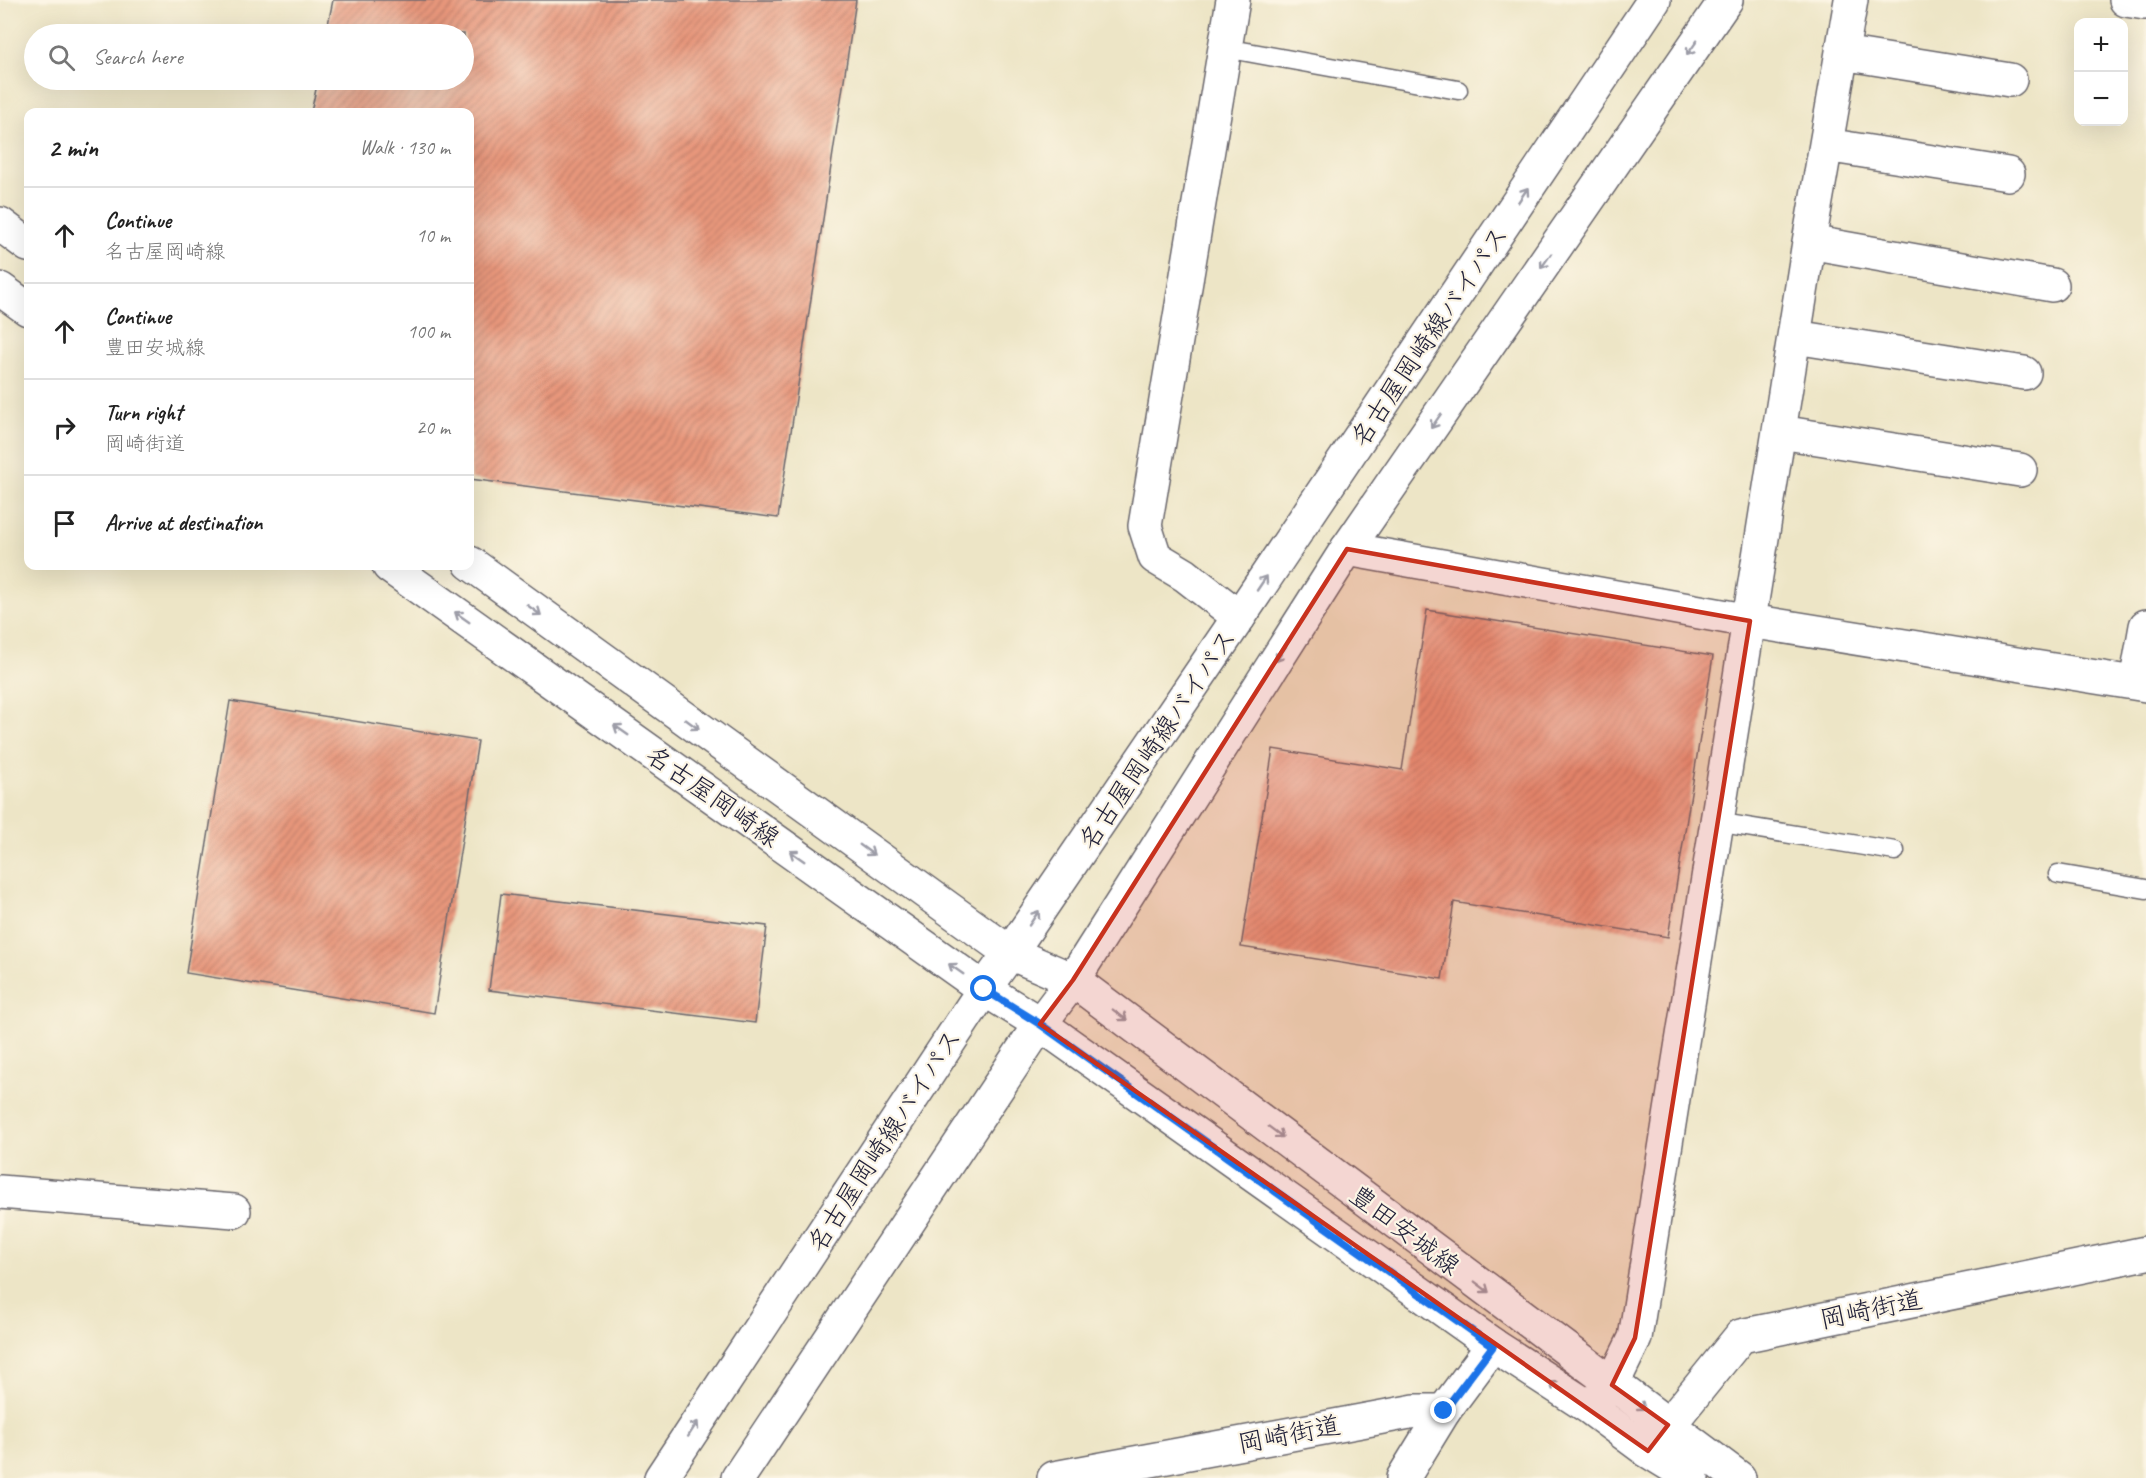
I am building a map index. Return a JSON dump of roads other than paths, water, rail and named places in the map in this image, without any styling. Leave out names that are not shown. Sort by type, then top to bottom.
[{"type":"main road","points":[[1233,0],[1145,526],[1155,557],[1185,575],[1239,617]]},
{"type":"main road","name":"名古屋岡崎線バイパス","points":[[661,1478],[984,989],[1239,617],[1654,0]]},
{"type":"main road","name":"名古屋岡崎線バイパス","points":[[738,1478],[1040,1024],[1073,980],[1347,549],[1726,0]]},
{"type":"main road","points":[[1601,1396],[1635,1338],[1809,242],[1851,0]]},
{"type":"main road","points":[[2126,0],[2145,3]]},
{"type":"main road","points":[[1842,53],[2010,80]]},
{"type":"main road","points":[[1826,145],[2008,174]]},
{"type":"main road","points":[[0,224],[24,242]]},
{"type":"main road","points":[[1809,242],[2052,285]]},
{"type":"main road","points":[[0,289],[24,306]]},
{"type":"main road","points":[[1795,337],[2024,373]]},
{"type":"main road","points":[[1780,432],[2020,470]]},
{"type":"main road","points":[[1347,549],[1750,621],[2141,684],[2146,626]]},
{"type":"main road","name":"名古屋岡崎線","points":[[474,566],[1010,953],[1073,980]]},
{"type":"main road","name":"名古屋岡崎線","points":[[395,570],[984,989],[1040,1024]]},
{"type":"main road","name":"豊田安城線","points":[[1073,980],[1601,1396],[1648,1451],[1692,1478]]},
{"type":"main road","name":"豊田安城線","points":[[1040,1024],[1493,1346],[1668,1425],[1738,1478]]},
{"type":"main road","points":[[0,1192],[234,1211]]},
{"type":"main road","name":"岡崎街道","points":[[1648,1451],[1741,1336],[2146,1253]]},
{"type":"main road","points":[[1403,1478],[1444,1411],[1493,1346]]},
{"type":"main road","name":"岡崎街道","points":[[1072,1476],[1415,1411],[1444,1411]]},
{"type":"lane","points":[[1225,48],[1458,90]]},
{"type":"lane","points":[[1716,822],[1894,850]]},
{"type":"lane","points":[[2058,874],[2146,890]]}]
